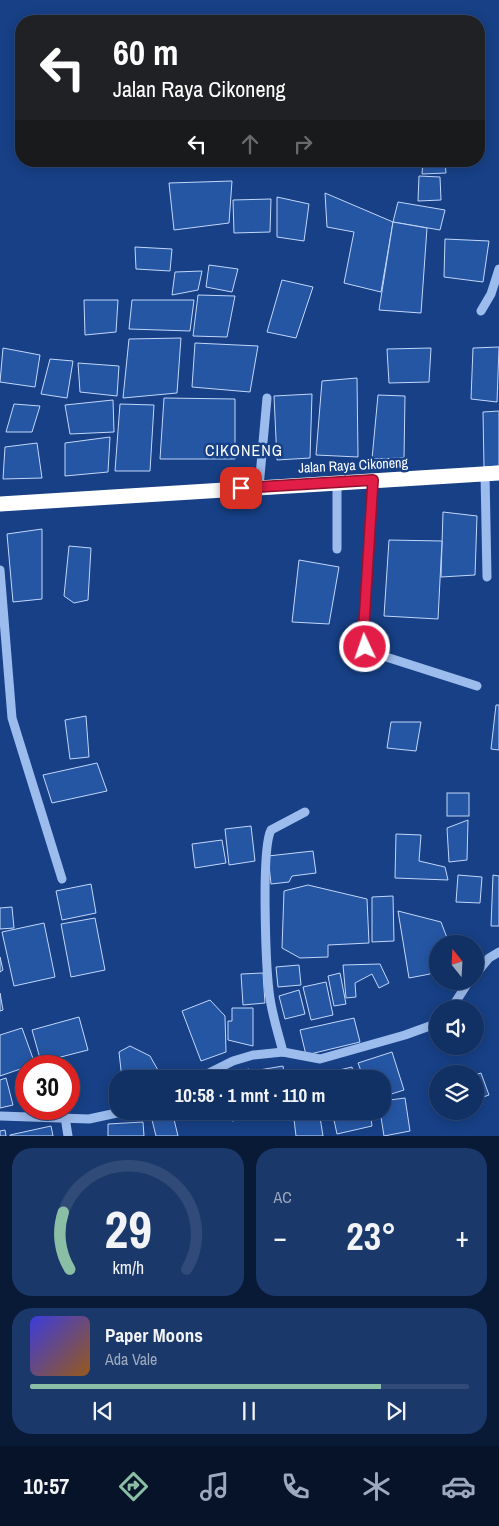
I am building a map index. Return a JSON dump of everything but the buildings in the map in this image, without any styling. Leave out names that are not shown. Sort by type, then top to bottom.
[{"type":"highway","name":"Jalan Raya Cikoneng","points":[[0,504],[492,473]]},
{"type":"street","points":[[481,311],[491,294],[499,270]]},
{"type":"street","points":[[259,487],[267,398]]},
{"type":"street","points":[[487,577],[492,473]]},
{"type":"street","points":[[373,480],[363,639],[365,647],[368,651],[477,686]]},
{"type":"street","points":[[337,482],[337,549]]},
{"type":"street","points":[[0,570],[12,718],[62,879]]},
{"type":"street","points":[[283,1052],[269,993],[266,931],[267,846],[271,830],[304,812]]},
{"type":"street","points":[[484,964],[489,958],[499,952]]},
{"type":"street","points":[[215,1070],[252,1055],[283,1052],[320,1058],[405,1035],[429,1026]]},
{"type":"street","points":[[80,1118],[109,1114]]},
{"type":"street","points":[[0,1116],[15,1116]]},
{"type":"street","points":[[65,1120],[68,1136]]},
{"type":"district","name":"CIKONENG","points":[[244,450]]},
{"type":"route","points":[[241,488],[373,480],[363,639],[365,647]]}]
